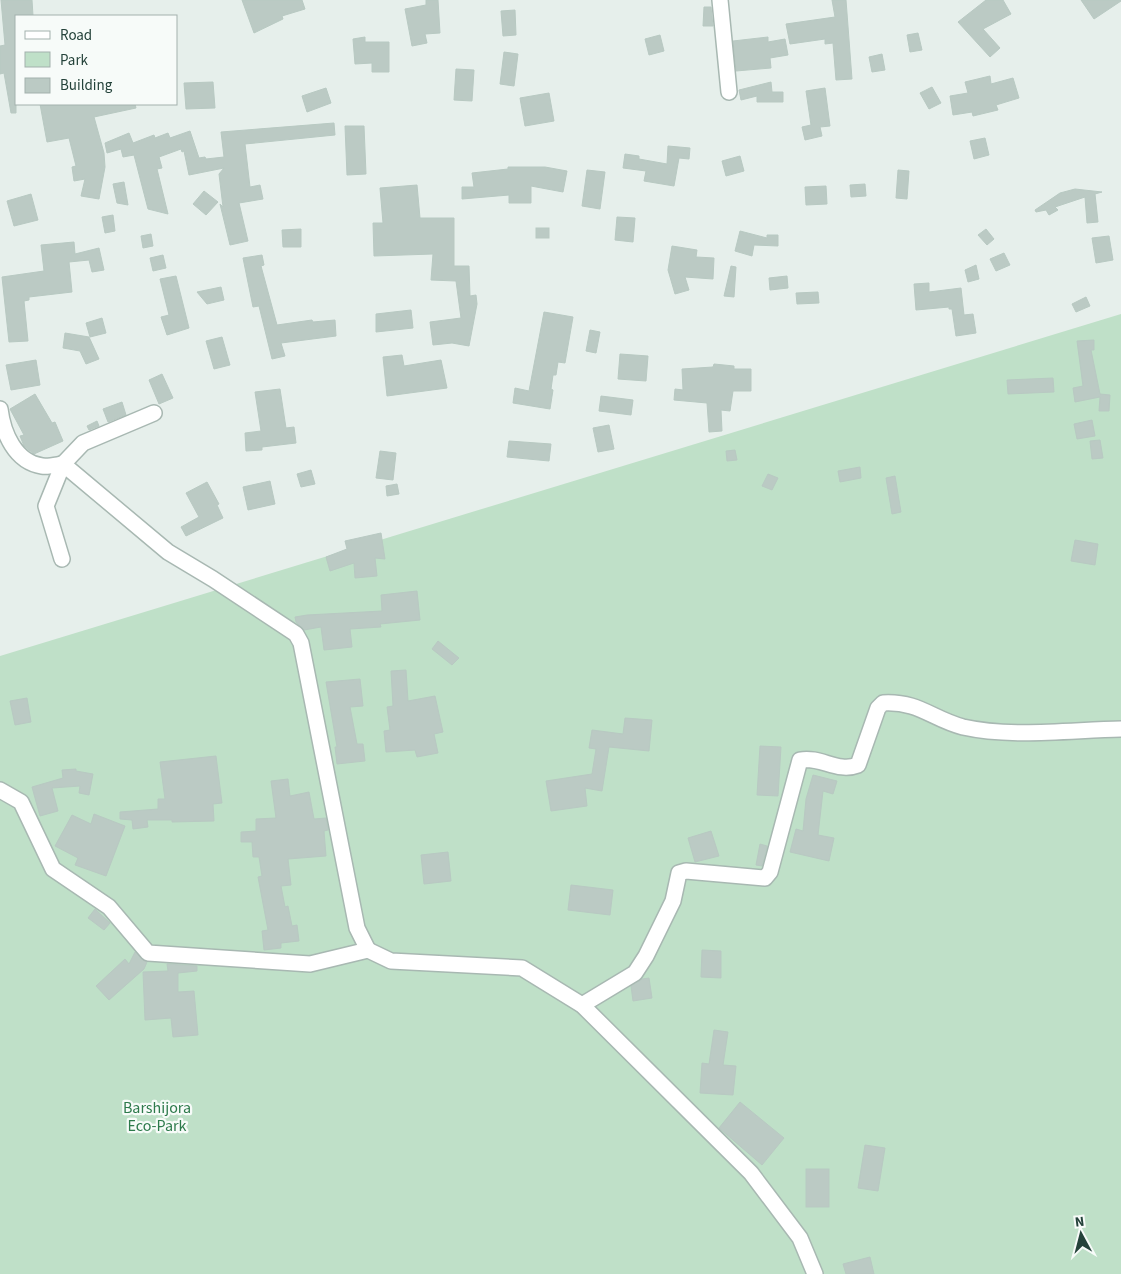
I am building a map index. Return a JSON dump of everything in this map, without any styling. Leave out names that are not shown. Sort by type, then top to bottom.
[{"type":"street","points":[[720,0],[729,92]]},
{"type":"street","points":[[0,409],[2,426],[11,443],[25,459],[43,466],[62,464],[168,552],[214,579],[296,634],[301,642],[357,928],[368,950],[391,961],[522,968],[582,1005],[751,1173],[800,1238],[815,1274]]},
{"type":"street","points":[[62,559],[46,506],[62,464],[83,443],[154,413]]},
{"type":"street","points":[[582,1005],[635,973],[646,956],[673,901],[679,872],[765,878],[770,872],[800,760],[807,759],[843,769],[858,764],[878,708],[883,703],[916,706],[963,727],[1025,732],[1121,729]]},
{"type":"street","points":[[0,790],[21,802],[53,870],[108,907],[148,953],[310,964],[368,950]]},
{"type":"green space","name":"Barshijora Eco-Park","points":[[1121,314],[1121,1274],[0,1274],[0,656]]},
{"type":"building","points":[[1,0],[32,0],[33,15],[15,15],[16,113],[11,113],[4,73],[0,74],[0,46],[5,45]]},
{"type":"building","points":[[242,0],[302,0],[305,9],[282,16],[283,19],[254,33]]},
{"type":"building","points":[[426,0],[438,0],[440,33],[425,34],[427,43],[412,46],[405,9],[426,5]]},
{"type":"building","points":[[832,0],[846,0],[852,79],[836,80],[833,43],[825,44],[825,39],[790,44],[786,24],[835,17]]},
{"type":"building","points":[[986,0],[1003,0],[1011,14],[983,29],[1000,48],[990,57],[958,22]]},
{"type":"building","points":[[1081,0],[1121,0],[1121,1],[1094,19]]},
{"type":"building","points":[[704,7],[711,7],[713,26],[703,26]]},
{"type":"building","points":[[515,10],[516,35],[503,36],[501,11]]},
{"type":"building","points":[[918,33],[922,50],[910,52],[907,35]]},
{"type":"building","points":[[660,35],[664,51],[649,55],[645,39]]},
{"type":"building","points":[[365,37],[365,42],[389,42],[389,72],[372,72],[372,63],[355,64],[353,39]]},
{"type":"building","points":[[768,37],[768,42],[785,39],[788,55],[770,58],[771,68],[736,71],[733,41]]},
{"type":"building","points":[[504,52],[518,54],[514,86],[500,84]]},
{"type":"building","points":[[882,54],[885,70],[872,72],[869,57]]},
{"type":"building","points":[[456,69],[474,70],[472,101],[454,100]]},
{"type":"building","points":[[990,76],[991,84],[1013,78],[1019,98],[996,105],[998,110],[973,116],[972,112],[953,115],[950,96],[968,93],[965,82]]},
{"type":"building","points":[[213,82],[215,108],[186,109],[184,83]]},
{"type":"building","points":[[771,82],[772,92],[783,92],[783,102],[757,102],[757,96],[741,100],[739,90]]},
{"type":"building","points":[[932,87],[941,103],[929,109],[920,93]]},
{"type":"building","points":[[326,88],[331,103],[307,112],[302,96]]},
{"type":"building","points":[[825,88],[830,126],[820,127],[822,136],[805,140],[802,127],[811,125],[806,91]]},
{"type":"building","points":[[549,93],[554,121],[525,126],[520,98]]},
{"type":"building","points":[[40,105],[135,105],[136,108],[94,117],[104,153],[105,167],[99,199],[81,196],[85,179],[74,181],[72,167],[76,166],[69,138],[47,142]]},
{"type":"building","points":[[334,123],[335,135],[245,144],[250,187],[260,185],[263,199],[239,203],[248,241],[230,245],[220,204],[223,207],[219,174],[224,168],[189,175],[184,151],[182,152],[181,149],[159,157],[162,168],[157,169],[168,214],[148,209],[134,155],[123,157],[121,149],[107,153],[105,143],[129,133],[133,143],[154,135],[155,138],[168,133],[170,138],[190,131],[199,158],[205,157],[206,159],[224,157],[221,132]]},
{"type":"building","points":[[345,126],[364,126],[366,174],[347,175]]},
{"type":"building","points":[[985,138],[989,155],[974,159],[970,141]]},
{"type":"building","points":[[668,146],[690,148],[689,159],[679,158],[674,186],[644,181],[646,171],[623,168],[625,154],[639,156],[639,159],[667,164]]},
{"type":"building","points":[[740,156],[744,171],[726,176],[722,161]]},
{"type":"building","points":[[508,167],[545,167],[567,171],[563,192],[531,186],[531,203],[509,203],[509,195],[462,199],[462,187],[474,187],[472,173],[508,169]]},
{"type":"building","points":[[587,170],[605,172],[600,209],[582,206]]},
{"type":"building","points":[[898,170],[909,171],[907,199],[896,198]]},
{"type":"building","points":[[124,182],[128,205],[117,203],[113,184]]},
{"type":"building","points":[[865,184],[866,196],[851,197],[850,185]]},
{"type":"building","points":[[417,185],[420,218],[454,218],[454,266],[469,266],[470,296],[476,295],[477,304],[469,346],[452,343],[433,345],[430,322],[461,318],[456,281],[431,280],[433,254],[374,256],[373,223],[383,223],[380,188]]},
{"type":"building","points":[[826,186],[827,204],[806,205],[805,187]]},
{"type":"building","points":[[1075,189],[1102,192],[1095,194],[1098,222],[1087,223],[1085,197],[1055,207],[1058,210],[1049,215],[1046,210],[1036,212],[1035,210],[1060,193]]},
{"type":"building","points":[[204,191],[218,202],[206,215],[193,204]]},
{"type":"building","points":[[31,194],[38,220],[14,226],[7,201]]},
{"type":"building","points":[[113,215],[115,231],[105,233],[102,217]]},
{"type":"building","points":[[617,217],[635,218],[633,242],[615,240]]},
{"type":"building","points":[[536,228],[549,228],[549,238],[536,238]]},
{"type":"building","points":[[301,229],[301,247],[283,247],[282,230]]},
{"type":"building","points":[[986,229],[994,239],[987,245],[978,235]]},
{"type":"building","points":[[740,231],[767,238],[767,235],[778,235],[778,246],[754,245],[752,256],[735,251]]},
{"type":"building","points":[[151,234],[153,246],[143,248],[141,236]]},
{"type":"building","points":[[1109,236],[1113,260],[1096,263],[1092,238]]},
{"type":"building","points":[[74,242],[75,254],[99,248],[104,270],[92,272],[89,260],[69,262],[72,292],[29,297],[29,300],[24,301],[28,341],[9,342],[2,277],[44,271],[41,245]]},
{"type":"building","points":[[672,246],[697,250],[696,257],[714,258],[713,279],[685,277],[689,290],[675,294],[668,270]]},
{"type":"building","points":[[1004,253],[1010,265],[996,271],[990,259]]},
{"type":"building","points":[[163,255],[166,268],[153,271],[150,258]]},
{"type":"building","points":[[262,255],[264,265],[261,266],[277,325],[312,320],[313,322],[335,320],[336,336],[281,343],[285,356],[272,359],[259,306],[253,307],[243,258]]},
{"type":"building","points":[[976,265],[979,279],[968,282],[965,270]]},
{"type":"building","points":[[731,266],[736,267],[734,297],[724,296]]},
{"type":"building","points":[[176,276],[189,328],[167,335],[161,317],[169,315],[160,279]]},
{"type":"building","points":[[787,276],[788,288],[770,290],[769,278]]},
{"type":"building","points":[[929,283],[929,292],[961,288],[964,315],[973,314],[976,333],[956,336],[952,309],[949,309],[949,307],[916,310],[914,284]]},
{"type":"building","points":[[221,287],[224,300],[207,304],[197,292]]},
{"type":"building","points":[[818,292],[819,303],[797,304],[796,293]]},
{"type":"building","points":[[1086,297],[1090,306],[1076,312],[1072,304]]},
{"type":"building","points":[[411,310],[413,328],[376,332],[376,314]]},
{"type":"building","points":[[544,312],[573,317],[565,363],[558,362],[556,375],[553,375],[550,409],[513,403],[515,388],[529,391]]},
{"type":"building","points":[[102,318],[106,333],[90,337],[86,323]]},
{"type":"building","points":[[590,330],[600,332],[596,353],[586,351]]},
{"type":"building","points":[[65,333],[89,337],[99,359],[86,364],[80,351],[63,348]]},
{"type":"building","points":[[222,337],[230,365],[214,369],[206,341]]},
{"type":"building","points":[[1094,340],[1094,350],[1091,350],[1100,394],[1110,395],[1109,411],[1099,411],[1100,397],[1075,402],[1073,388],[1083,386],[1077,341]]},
{"type":"building","points":[[620,354],[648,356],[646,381],[618,379]]},
{"type":"building","points":[[402,355],[404,366],[441,360],[447,388],[387,396],[383,357]]},
{"type":"building","points":[[36,360],[40,385],[11,390],[6,365]]},
{"type":"building","points":[[714,364],[734,366],[734,369],[751,369],[751,391],[733,391],[730,411],[721,410],[722,431],[709,432],[707,403],[674,400],[675,389],[683,390],[682,369],[713,367]]},
{"type":"building","points":[[162,374],[173,398],[159,404],[149,380]]},
{"type":"building","points":[[1053,378],[1054,392],[1008,394],[1007,380]]},
{"type":"building","points":[[280,389],[286,428],[294,427],[296,443],[262,447],[262,450],[246,451],[245,433],[261,431],[255,392]]},
{"type":"building","points":[[35,394],[52,423],[55,422],[63,441],[34,454],[24,446],[20,436],[24,435],[10,409]]},
{"type":"building","points":[[601,396],[633,400],[631,415],[599,411]]},
{"type":"building","points":[[122,402],[126,415],[108,422],[103,409]]},
{"type":"building","points":[[1092,420],[1095,436],[1077,439],[1074,424]]},
{"type":"building","points":[[97,421],[99,426],[89,430],[87,426]]},
{"type":"building","points":[[609,425],[614,449],[598,452],[593,428]]},
{"type":"building","points":[[1100,440],[1103,458],[1092,459],[1090,441]]},
{"type":"building","points":[[509,441],[551,444],[549,461],[507,457]]},
{"type":"building","points":[[735,450],[737,460],[727,461],[726,451]]},
{"type":"building","points":[[380,451],[396,453],[393,480],[376,478]]},
{"type":"building","points":[[860,467],[861,478],[840,482],[838,471]]},
{"type":"building","points":[[311,470],[315,484],[301,487],[297,474]]},
{"type":"building","points":[[768,474],[778,478],[772,490],[762,486]]},
{"type":"building","points":[[895,476],[901,512],[892,514],[886,478]]},
{"type":"building","points":[[270,481],[275,504],[248,510],[243,487]]},
{"type":"building","points":[[207,482],[219,504],[217,505],[223,518],[186,536],[181,527],[199,517],[186,493]]},
{"type":"building","points":[[397,484],[399,494],[387,496],[386,486]]},
{"type":"building","points":[[381,533],[385,559],[375,558],[377,576],[355,578],[354,563],[330,571],[326,557],[347,549],[345,541]]},
{"type":"building","points":[[1075,540],[1098,544],[1095,565],[1071,561]]},
{"type":"building","points":[[417,591],[420,620],[380,624],[381,627],[350,629],[352,647],[324,650],[321,627],[304,630],[296,622],[295,617],[307,615],[382,611],[381,595]]},
{"type":"building","points":[[438,641],[459,658],[452,665],[432,649]]},
{"type":"building","points":[[406,670],[408,701],[435,696],[443,732],[434,734],[438,753],[417,757],[415,750],[386,752],[384,731],[390,730],[387,707],[393,706],[391,671]]},
{"type":"building","points":[[360,679],[363,706],[350,707],[357,744],[363,744],[365,761],[337,764],[335,747],[337,747],[326,682]]},
{"type":"building","points":[[27,698],[31,722],[15,725],[10,701]]},
{"type":"building","points":[[625,718],[652,720],[649,751],[609,747],[602,791],[585,788],[587,806],[551,811],[546,781],[592,774],[596,749],[589,748],[592,730],[623,734]]},
{"type":"building","points":[[760,746],[781,747],[778,796],[757,795]]},
{"type":"building","points":[[216,756],[222,803],[213,804],[214,821],[172,822],[172,820],[147,820],[148,827],[133,829],[132,820],[120,819],[120,812],[158,809],[158,799],[165,799],[160,762]]},
{"type":"building","points":[[76,769],[76,771],[93,774],[89,795],[79,793],[80,786],[52,788],[58,811],[40,816],[32,787],[63,778],[62,770]]},
{"type":"building","points":[[813,775],[837,781],[833,794],[823,791],[818,835],[834,838],[829,861],[790,852],[796,829],[803,831],[806,799]]},
{"type":"building","points":[[288,779],[290,796],[309,792],[314,819],[326,818],[328,830],[324,831],[326,856],[288,859],[291,885],[281,886],[285,907],[288,906],[292,926],[297,925],[299,941],[281,943],[281,948],[264,950],[262,931],[268,930],[258,877],[262,876],[259,857],[253,857],[252,842],[241,842],[241,832],[256,831],[256,819],[276,818],[271,781]]},
{"type":"building","points":[[94,814],[125,826],[106,876],[75,865],[78,858],[55,846],[72,815],[91,824]]},
{"type":"building","points":[[711,831],[719,856],[695,862],[688,838]]},
{"type":"building","points":[[760,844],[767,846],[762,866],[756,865]]},
{"type":"building","points":[[448,852],[451,881],[424,884],[421,855]]},
{"type":"building","points":[[571,885],[613,890],[610,915],[568,910]]},
{"type":"building","points":[[95,909],[110,923],[104,930],[88,918]]},
{"type":"building","points":[[702,950],[721,951],[721,978],[701,977]]},
{"type":"building","points":[[135,952],[147,962],[144,969],[109,1000],[96,986],[125,959],[129,964]]},
{"type":"building","points":[[167,964],[197,966],[197,971],[178,973],[178,992],[194,991],[198,1035],[173,1037],[171,1018],[145,1020],[143,972],[168,971]]},
{"type":"building","points":[[649,978],[652,998],[633,1001],[631,986],[642,979]]},
{"type":"building","points":[[714,1030],[728,1032],[723,1065],[736,1066],[733,1095],[700,1093],[702,1063],[709,1064]]},
{"type":"building","points":[[740,1102],[784,1138],[762,1165],[719,1128]]},
{"type":"building","points":[[865,1145],[885,1148],[878,1191],[858,1188]]},
{"type":"building","points":[[806,1169],[829,1169],[829,1207],[806,1207]]},
{"type":"building","points":[[870,1257],[874,1274],[846,1274],[843,1264]]}]
